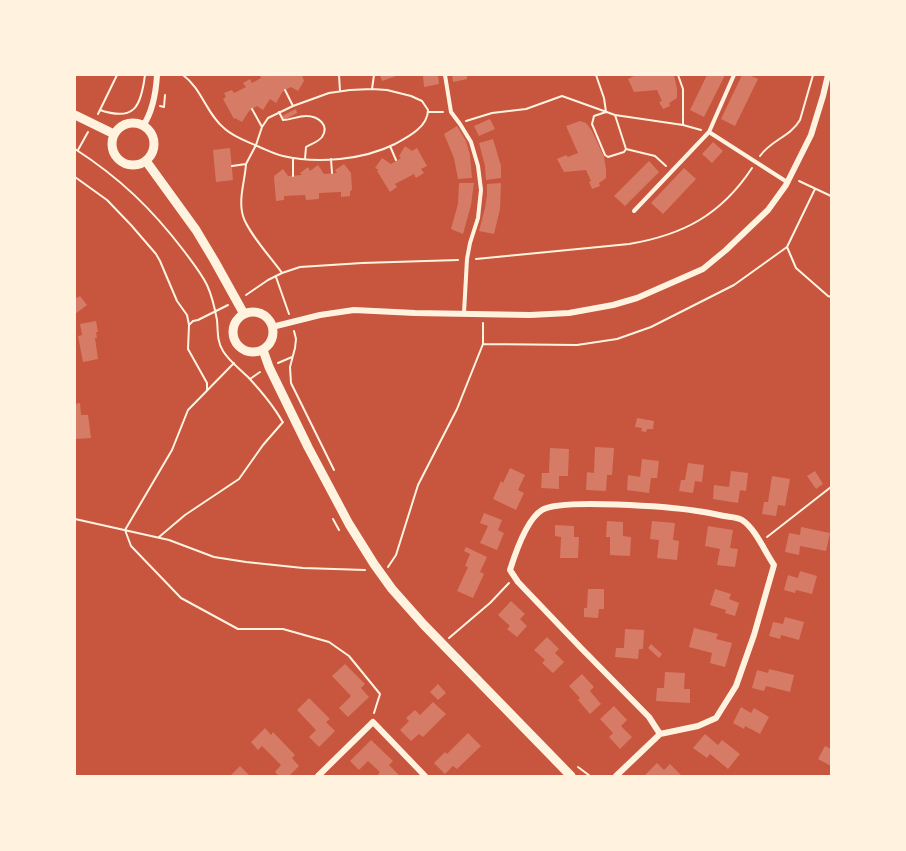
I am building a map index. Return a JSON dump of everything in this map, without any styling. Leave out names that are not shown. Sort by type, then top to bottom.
[{"type":"street","points":[[143,126],[153,104],[157,75]]},
{"type":"street","points":[[272,327],[320,315],[354,310],[530,315],[569,313],[637,298],[703,269],[768,210],[787,182],[811,135],[828,75]]},
{"type":"street","points":[[75,115],[114,134]]},
{"type":"street","points":[[127,124],[143,126],[152,135],[152,152],[146,160],[136,165],[131,166],[120,161],[111,149],[114,134],[127,124]]},
{"type":"street","points":[[146,160],[196,230],[244,314]]},
{"type":"street","points":[[255,312],[261,314],[270,321],[272,327],[273,337],[270,342],[257,352],[244,350],[235,342],[233,336],[235,323],[244,314],[255,312]]},
{"type":"street","points":[[262,350],[334,496],[378,570],[410,610],[571,776]]},
{"type":"street","points":[[616,776],[660,734],[698,726],[716,718],[736,686],[754,635],[774,565],[751,528],[741,519],[695,510],[587,503],[558,505],[542,509],[530,522],[510,570],[581,648],[649,717],[660,734]]},
{"type":"street","points":[[318,776],[374,722],[425,776]]},
{"type":"lane","points":[[445,75],[451,112],[471,142],[478,166],[481,190],[478,218],[467,260],[464,314]]},
{"type":"lane","points":[[634,211],[709,132],[734,75]]},
{"type":"lane","points":[[709,132],[787,182]]},
{"type":"path","points":[[100,110],[123,114],[135,108],[140,100],[145,75]]},
{"type":"path","points":[[183,75],[193,84],[224,129],[237,138],[256,145],[280,155],[293,158],[349,158],[390,146],[416,131],[425,121],[428,112],[422,101],[411,96],[372,89],[329,93],[268,118],[262,127],[256,145],[246,164],[242,193],[243,216],[282,273]]},
{"type":"path","points":[[339,75],[340,91]]},
{"type":"path","points":[[372,89],[374,75]]},
{"type":"path","points":[[596,75],[606,112]]},
{"type":"path","points":[[678,75],[683,89],[683,125]]},
{"type":"path","points":[[189,325],[251,293],[282,273],[300,267],[467,260],[599,248],[668,236],[688,227],[716,209],[737,189],[768,146],[797,125],[813,75]]},
{"type":"path","points":[[285,90],[293,106]]},
{"type":"path","points":[[460,124],[492,113],[526,109],[562,96],[615,115],[683,125],[709,132]]},
{"type":"path","points":[[252,109],[262,127]]},
{"type":"path","points":[[279,112],[285,121],[310,116],[319,119],[324,124],[323,135],[306,147],[304,159]]},
{"type":"path","points":[[428,112],[451,112]]},
{"type":"path","points":[[606,112],[594,116],[592,124],[605,155],[611,157],[626,149]]},
{"type":"path","points":[[615,115],[626,149]]},
{"type":"path","points":[[390,146],[396,160]]},
{"type":"path","points":[[626,149],[655,156],[672,171]]},
{"type":"path","points":[[293,158],[293,176]]},
{"type":"path","points":[[331,159],[332,173]]},
{"type":"path","points":[[232,166],[246,164]]},
{"type":"path","points":[[75,177],[107,200],[156,254],[177,301],[187,315],[188,349],[204,376],[207,390]]},
{"type":"path","points":[[787,182],[798,181],[831,196]]},
{"type":"path","points":[[483,344],[577,345],[617,339],[651,327],[734,285],[787,247],[815,189]]},
{"type":"path","points":[[787,247],[796,268],[831,297]]},
{"type":"path","points":[[275,277],[296,339],[296,348],[290,367],[291,383],[337,477]]},
{"type":"path","points":[[234,363],[188,410],[172,450],[125,530],[131,546],[181,598],[238,629],[283,629],[329,642],[350,656],[380,694],[374,711],[374,722]]},
{"type":"path","points":[[159,537],[185,515],[239,479],[283,422]]},
{"type":"path","points":[[760,542],[831,487]]},
{"type":"path","points":[[449,638],[490,603],[515,576]]},
{"type":"path","points":[[577,765],[590,776]]},
{"type":"building","points":[[260,75],[302,75],[304,81],[298,91],[291,87],[283,91],[276,103],[270,99],[263,110],[257,106],[249,111],[242,122],[234,119],[223,99],[226,97],[224,93],[232,90],[234,93],[246,87],[243,83],[250,79],[252,83],[261,78]]},
{"type":"building","points":[[380,75],[399,75],[382,81]]},
{"type":"building","points":[[423,75],[438,75],[439,84],[424,87]]},
{"type":"building","points":[[452,75],[467,75],[467,79],[453,82]]},
{"type":"building","points":[[636,75],[674,75],[677,98],[669,103],[670,106],[663,109],[657,90],[634,92],[628,79]]},
{"type":"building","points":[[707,75],[725,75],[704,117],[690,110]]},
{"type":"building","points":[[742,75],[758,79],[735,126],[721,119]]},
{"type":"building","points":[[296,109],[297,113],[284,120],[282,116]]},
{"type":"building","points":[[490,119],[495,129],[479,136],[474,126]]},
{"type":"building","points":[[580,121],[586,123],[592,131],[604,157],[606,178],[599,183],[600,186],[592,189],[586,170],[564,172],[557,159],[578,153],[566,126]]},
{"type":"building","points":[[457,126],[466,141],[472,178],[458,179],[454,158],[444,134]]},
{"type":"building","points":[[493,139],[501,166],[501,178],[486,180],[479,143]]},
{"type":"building","points":[[713,142],[723,151],[712,163],[702,154]]},
{"type":"building","points":[[405,146],[412,151],[417,148],[427,166],[421,169],[424,173],[416,178],[414,174],[395,184],[397,187],[390,192],[377,171],[379,170],[375,168],[382,158],[391,164],[401,158],[399,156]]},
{"type":"building","points":[[230,148],[233,180],[216,182],[213,150]]},
{"type":"building","points":[[649,161],[659,172],[625,206],[614,196]]},
{"type":"building","points":[[344,164],[351,173],[350,196],[341,197],[341,192],[319,193],[319,199],[306,200],[305,195],[284,196],[284,200],[276,201],[274,176],[283,169],[288,176],[302,175],[300,173],[308,167],[310,171],[318,165],[324,174],[337,173],[335,170]]},
{"type":"building","points":[[684,168],[696,179],[663,214],[651,203]]},
{"type":"building","points":[[459,183],[474,183],[463,234],[451,229],[458,204]]},
{"type":"building","points":[[501,183],[500,209],[494,234],[479,231],[485,208],[487,184]]},
{"type":"building","points":[[75,295],[77,298],[80,296],[87,305],[75,314]]},
{"type":"building","points":[[96,321],[98,332],[95,338],[98,359],[83,362],[78,336],[82,335],[80,324]]},
{"type":"building","points":[[80,403],[81,415],[88,415],[91,438],[75,439],[75,404]]},
{"type":"building","points":[[637,418],[654,421],[653,429],[647,429],[646,432],[641,431],[642,428],[635,427]]},
{"type":"building","points":[[595,447],[614,448],[612,475],[607,475],[606,491],[586,490],[587,472],[594,473]]},
{"type":"building","points":[[550,448],[569,449],[568,476],[559,476],[559,489],[541,488],[542,473],[549,473]]},
{"type":"building","points":[[642,459],[659,461],[657,478],[651,478],[649,493],[627,490],[628,475],[640,477]]},
{"type":"building","points":[[688,463],[704,465],[702,482],[695,481],[693,493],[679,491],[681,480],[685,480]]},
{"type":"building","points":[[510,468],[525,475],[518,490],[524,493],[516,510],[493,499]]},
{"type":"building","points":[[731,471],[748,473],[746,491],[740,490],[738,503],[713,499],[714,485],[729,487]]},
{"type":"building","points":[[815,471],[823,484],[816,489],[807,476]]},
{"type":"building","points":[[772,476],[790,479],[785,506],[778,505],[776,516],[762,514],[764,502],[768,502]]},
{"type":"building","points":[[484,513],[502,520],[498,530],[504,533],[497,550],[480,543],[488,526],[480,523]]},
{"type":"building","points":[[607,521],[623,522],[623,536],[631,537],[630,556],[610,555],[610,537],[606,537]]},
{"type":"building","points":[[652,521],[675,523],[673,540],[679,541],[677,560],[657,558],[659,540],[650,539]]},
{"type":"building","points":[[555,525],[574,526],[574,537],[579,537],[578,558],[560,558],[561,537],[555,536]]},
{"type":"building","points":[[708,526],[733,530],[730,548],[738,549],[735,567],[717,565],[720,549],[705,546]]},
{"type":"building","points":[[801,527],[830,533],[826,551],[800,546],[799,555],[785,552],[789,533],[800,535]]},
{"type":"building","points":[[466,547],[487,557],[480,572],[484,574],[473,598],[457,591],[468,567],[465,566],[470,554],[464,551]]},
{"type":"building","points":[[800,571],[817,576],[812,594],[784,590],[788,575],[798,578]]},
{"type":"building","points":[[588,589],[604,589],[604,609],[599,609],[598,618],[584,617]]},
{"type":"building","points":[[715,589],[731,594],[729,599],[739,603],[735,616],[725,613],[726,610],[710,605]]},
{"type":"building","points":[[511,601],[525,614],[520,619],[527,626],[517,637],[507,629],[510,626],[498,615]]},
{"type":"building","points":[[785,617],[804,622],[799,640],[781,635],[780,639],[769,636],[773,622],[783,624]]},
{"type":"building","points":[[694,628],[718,634],[716,639],[732,643],[725,667],[710,663],[712,653],[689,647]]},
{"type":"building","points":[[625,629],[644,630],[643,649],[639,649],[638,659],[615,657],[616,648],[624,648]]},
{"type":"building","points":[[547,637],[559,649],[555,653],[564,662],[553,673],[542,663],[545,660],[534,650]]},
{"type":"building","points":[[651,644],[662,654],[659,658],[648,648]]},
{"type":"building","points":[[345,664],[365,684],[361,688],[369,697],[348,717],[339,708],[351,696],[332,676]]},
{"type":"building","points":[[769,669],[794,675],[790,692],[766,686],[764,691],[752,688],[757,670],[768,673]]},
{"type":"building","points":[[665,672],[685,673],[684,689],[690,689],[690,703],[656,701],[657,688],[664,688]]},
{"type":"building","points":[[582,674],[594,687],[590,691],[601,704],[590,714],[569,686]]},
{"type":"building","points":[[438,684],[446,693],[438,700],[430,692]]},
{"type":"building","points":[[309,698],[330,719],[326,722],[335,731],[319,747],[309,737],[316,730],[297,710]]},
{"type":"building","points":[[433,702],[446,714],[423,737],[419,734],[411,741],[400,730],[409,721],[406,718],[415,710],[420,715]]},
{"type":"building","points":[[614,706],[627,720],[621,726],[632,737],[620,749],[609,737],[613,733],[600,719]]},
{"type":"building","points":[[741,707],[751,713],[754,708],[769,717],[760,734],[733,723]]},
{"type":"building","points":[[265,728],[271,735],[273,732],[295,755],[292,758],[299,766],[289,776],[279,776],[275,772],[281,765],[262,746],[258,750],[251,742]]},
{"type":"building","points":[[468,733],[481,746],[457,769],[453,766],[445,774],[434,763],[445,752],[447,754]]},
{"type":"building","points":[[705,734],[718,745],[722,740],[740,754],[728,769],[710,754],[707,758],[693,748]]},
{"type":"building","points":[[371,740],[393,761],[389,765],[400,776],[377,776],[380,772],[368,761],[359,770],[350,761]]},
{"type":"building","points":[[825,746],[831,749],[831,766],[818,759]]},
{"type":"building","points":[[657,763],[664,770],[670,764],[682,776],[644,776]]},
{"type":"building","points":[[240,766],[250,776],[230,776]]}]
